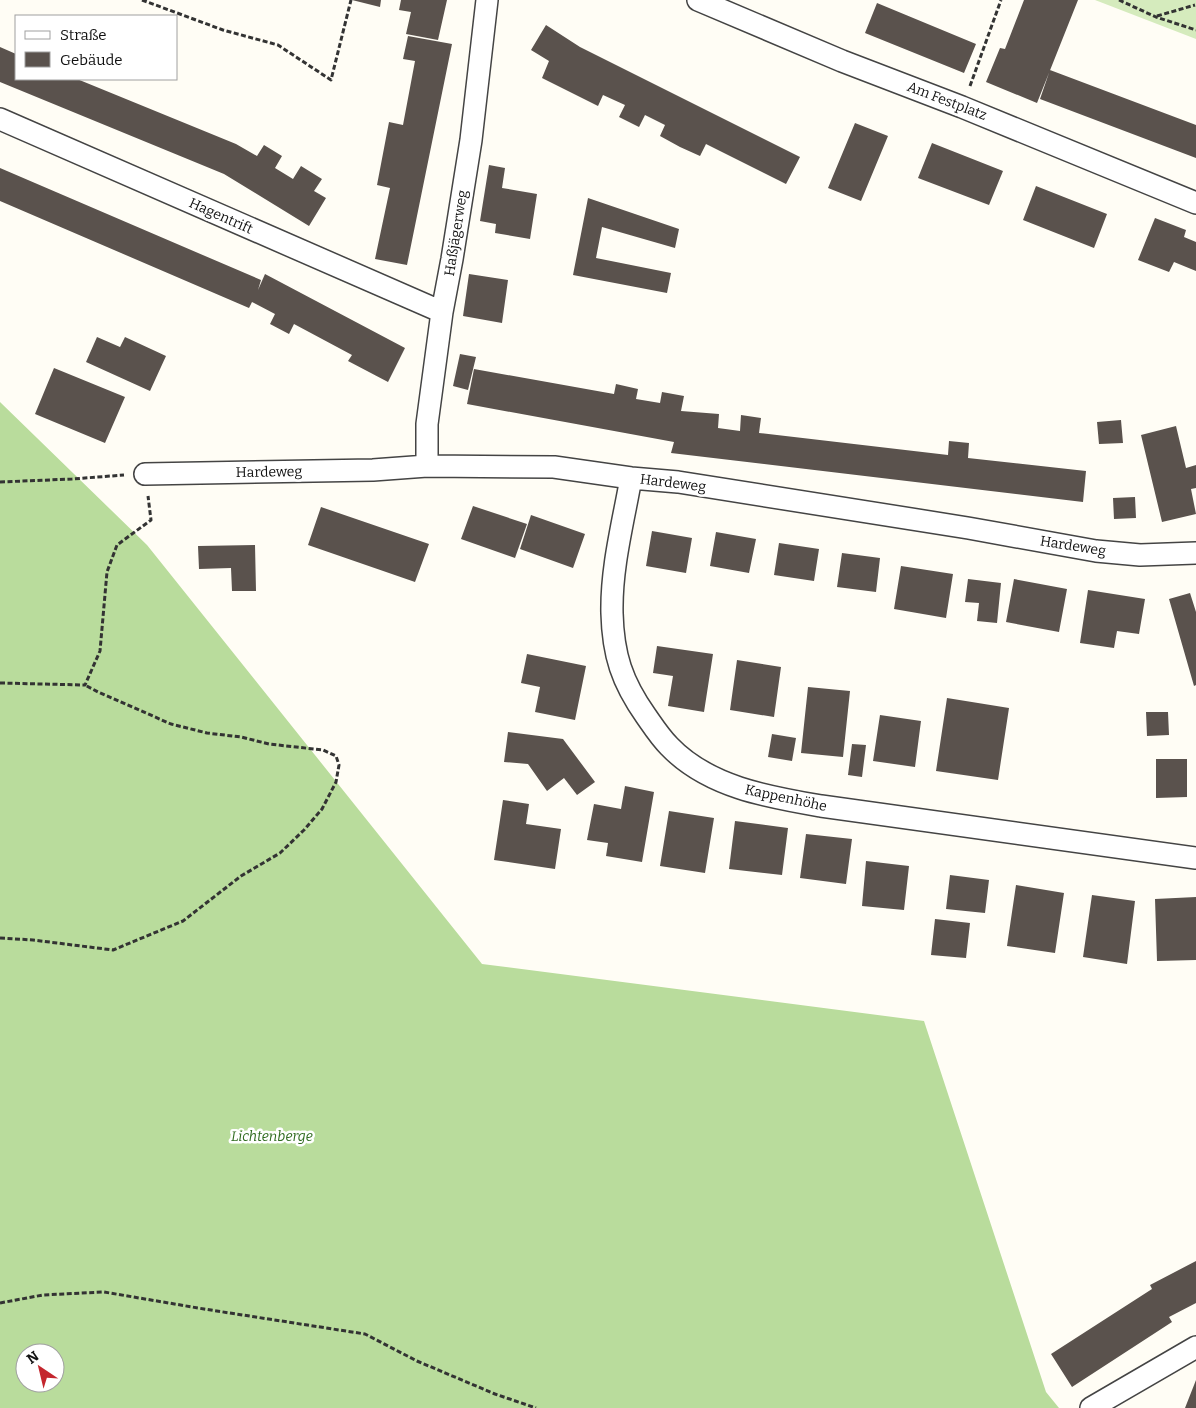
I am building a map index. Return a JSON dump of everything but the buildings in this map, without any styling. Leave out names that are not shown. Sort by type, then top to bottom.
[{"type":"street","name":"Haßjägerweg","points":[[427,466],[427,424],[442,312],[471,140],[487,0]]},
{"type":"street","name":"Am Festplatz","points":[[698,0],[842,61],[962,107],[1196,203]]},
{"type":"street","name":"Hagentrift","points":[[0,119],[442,312]]},
{"type":"street","name":"Hardeweg","points":[[145,474],[373,470],[427,466],[554,467],[631,478],[678,482],[968,528],[1096,551],[1140,555],[1196,553]]},
{"type":"street","name":"Kappenhöhe","points":[[631,478],[613,590],[612,614],[616,656],[622,675],[646,716],[668,746],[696,768],[737,787],[804,804],[1196,858]]},
{"type":"street","points":[[1091,1408],[1196,1347]]},
{"type":"path","points":[[142,0],[223,30],[278,45],[331,80],[351,0]]},
{"type":"path","points":[[962,107],[1001,0]]},
{"type":"path","points":[[1119,0],[1196,30]]},
{"type":"path","points":[[1156,16],[1195,5]]},
{"type":"path","points":[[0,482],[145,474],[151,520],[117,545],[107,572],[100,651],[85,685]]},
{"type":"path","points":[[0,683],[85,685],[171,724],[207,733],[269,744],[323,750],[336,756],[339,765],[336,782],[322,809],[304,830],[280,853],[241,876],[183,921],[113,950],[34,940],[0,938]]},
{"type":"path","points":[[0,1303],[43,1295],[104,1292],[204,1310],[365,1334],[417,1361],[495,1394],[536,1408]]},
{"type":"green space","points":[[1095,0],[1196,0],[1196,39]]},
{"type":"green space","name":"Lichtenberge","points":[[0,402],[147,545],[482,964],[924,1021],[1046,1392],[1059,1408],[0,1408]]}]
